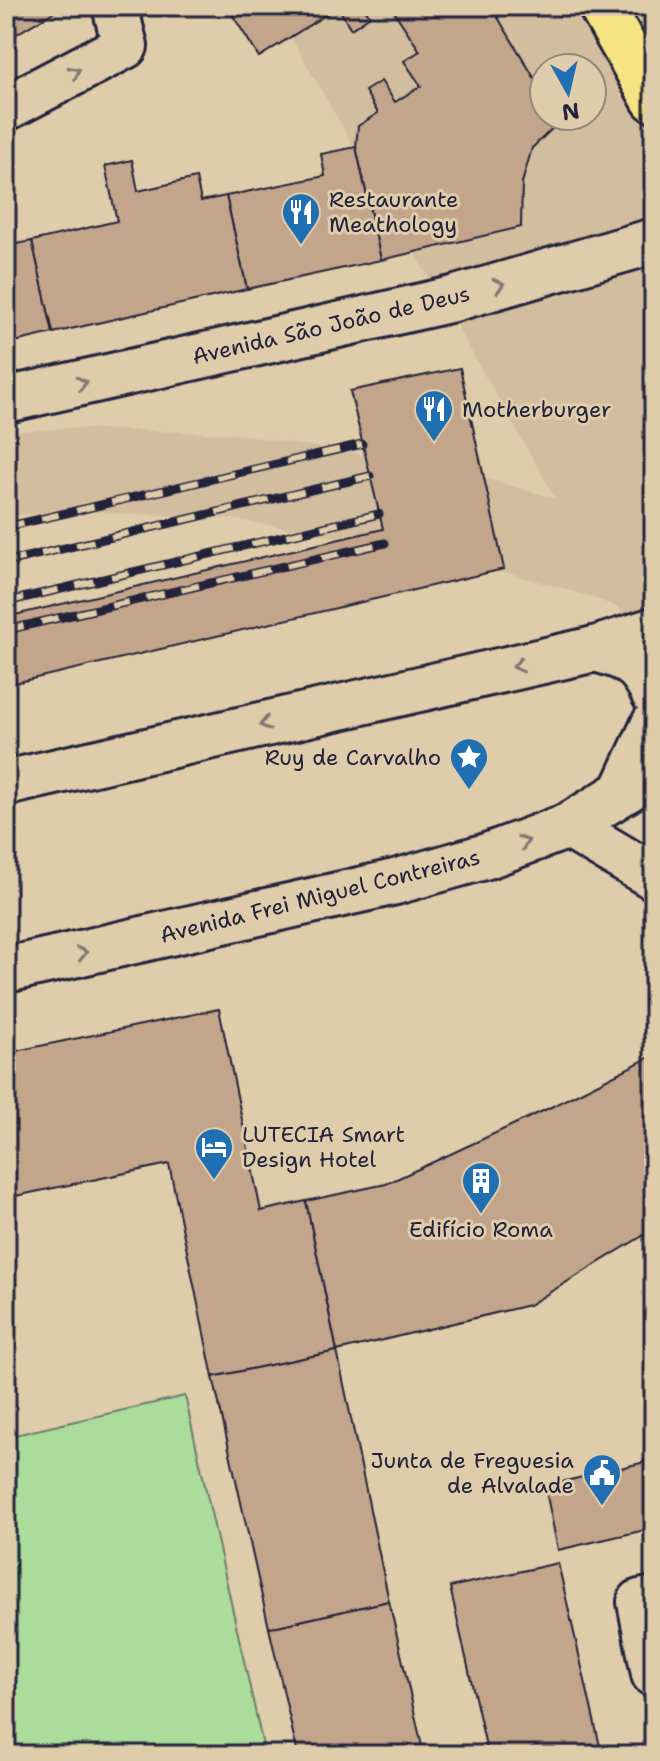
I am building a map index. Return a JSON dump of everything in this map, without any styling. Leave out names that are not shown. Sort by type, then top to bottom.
[{"type":"main road","points":[[601,6],[654,99]]},
{"type":"street","points":[[6,108],[125,46],[115,6]]},
{"type":"street","name":"Avenida São João de Deus","points":[[6,400],[453,299],[654,241]]},
{"type":"street","points":[[6,783],[595,649],[654,630]]},
{"type":"street","points":[[595,649],[624,657],[646,676],[654,694]]},
{"type":"street","name":"Avenida Frei Miguel Contreiras","points":[[6,970],[395,882],[487,856],[568,826],[638,782],[654,724]]},
{"type":"street","points":[[568,826],[654,877]]},
{"type":"street","points":[[654,1599],[640,1602],[654,1674]]},
{"type":"shaded area","points":[[273,6],[654,6],[654,660],[619,608],[590,596],[498,570],[6,685],[6,617],[344,538],[227,518],[71,511],[6,516],[6,432],[69,428],[236,434],[365,455],[350,391],[460,368],[484,478],[556,499]]},
{"type":"green space","points":[[185,1396],[265,1755],[6,1755],[6,1437]]},
{"type":"building","points":[[6,6],[64,6],[6,40]]},
{"type":"building","points":[[227,6],[363,6],[370,16],[351,29],[338,7],[259,57]]},
{"type":"building","points":[[491,6],[528,67],[528,132],[549,132],[532,148],[522,183],[521,227],[381,260],[356,147],[358,126],[378,113],[365,91],[381,81],[395,102],[421,86],[404,61],[420,51],[391,7]]},
{"type":"building","points":[[356,147],[381,260],[247,289],[226,196],[325,176],[321,154]]},
{"type":"building","points":[[132,160],[138,191],[196,178],[201,201],[226,196],[247,289],[53,333],[32,241],[117,221],[105,166]]},
{"type":"building","points":[[32,241],[53,333],[6,344],[6,246]]},
{"type":"building","points":[[460,368],[504,569],[6,685],[6,617],[383,529],[350,391]]},
{"type":"building","name":"LUTECIA Smart Design Hotel","points":[[219,1009],[261,1211],[306,1201],[337,1351],[213,1377],[169,1164],[6,1198],[6,1053]]},
{"type":"building","name":"Edifício Roma","points":[[654,1055],[654,1229],[529,1305],[337,1351],[306,1201],[386,1184]]},
{"type":"building","points":[[337,1351],[389,1601],[269,1628],[213,1377]]},
{"type":"building","name":"Junta de Freguesia de Alvalade","points":[[654,1455],[654,1528],[558,1550],[545,1486],[641,1463]]},
{"type":"building","points":[[558,1563],[602,1755],[488,1755],[450,1587]]},
{"type":"building","points":[[389,1601],[424,1755],[298,1755],[269,1628]]},
{"type":"railway","points":[[6,527],[362,444]]},
{"type":"railway","points":[[6,562],[370,476]]},
{"type":"railway","points":[[6,602],[379,514]]},
{"type":"railway","points":[[6,630],[385,543]]},
{"type":"place","name":"Restaurante Meathology","points":[[301,246]]},
{"type":"place","name":"Motherburger","points":[[434,443]]},
{"type":"place","name":"Ruy de Carvalho","points":[[469,791]]},
{"type":"place","name":"LUTECIA Smart Design Hotel","points":[[214,1181]]},
{"type":"place","name":"Edifício Roma","points":[[481,1215]]},
{"type":"place","name":"Junta de Freguesia de Alvalade","points":[[602,1507]]}]
